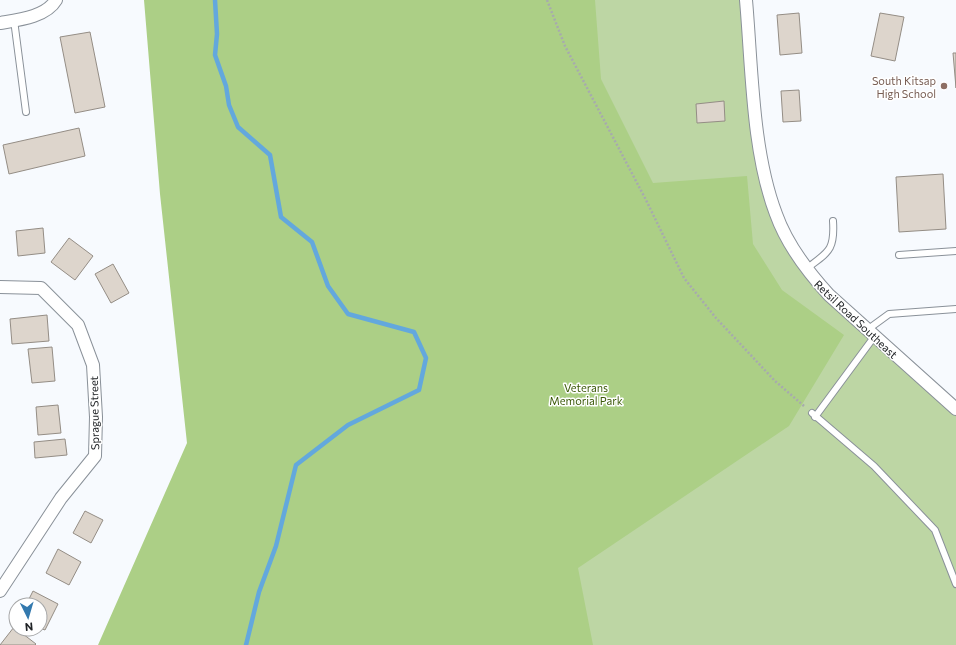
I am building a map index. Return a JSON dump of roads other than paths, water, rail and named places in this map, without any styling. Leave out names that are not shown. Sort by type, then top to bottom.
[{"type":"street","points":[[0,23],[28,18],[52,7],[56,0]]},
{"type":"street","name":"Retsil Road Southeast","points":[[746,0],[757,124],[768,186],[776,215],[786,238],[806,269],[829,295],[956,409]]},
{"type":"street","name":"Sprague Street","points":[[0,287],[41,288],[78,325],[93,365],[96,417],[95,456],[61,498],[0,591]]},
{"type":"lane","points":[[14,20],[26,112]]},
{"type":"lane","points":[[806,269],[830,251],[834,237],[833,221]]},
{"type":"lane","points":[[898,255],[956,251]]},
{"type":"lane","points":[[956,309],[889,314],[870,333],[814,415],[874,466],[935,530],[956,584]]},
{"type":"waterway","points":[[215,0],[217,34],[215,55],[226,86],[229,105],[238,127],[270,155],[281,217],[312,242],[328,286],[348,314],[414,332],[426,358],[419,390],[348,425],[296,465],[276,546],[259,592],[246,645]]},
{"type":"place","name":"South Kitsap High School","points":[[944,86]]},
{"type":"park label","name":"Veterans Memorial Park","points":[[586,393]]}]
